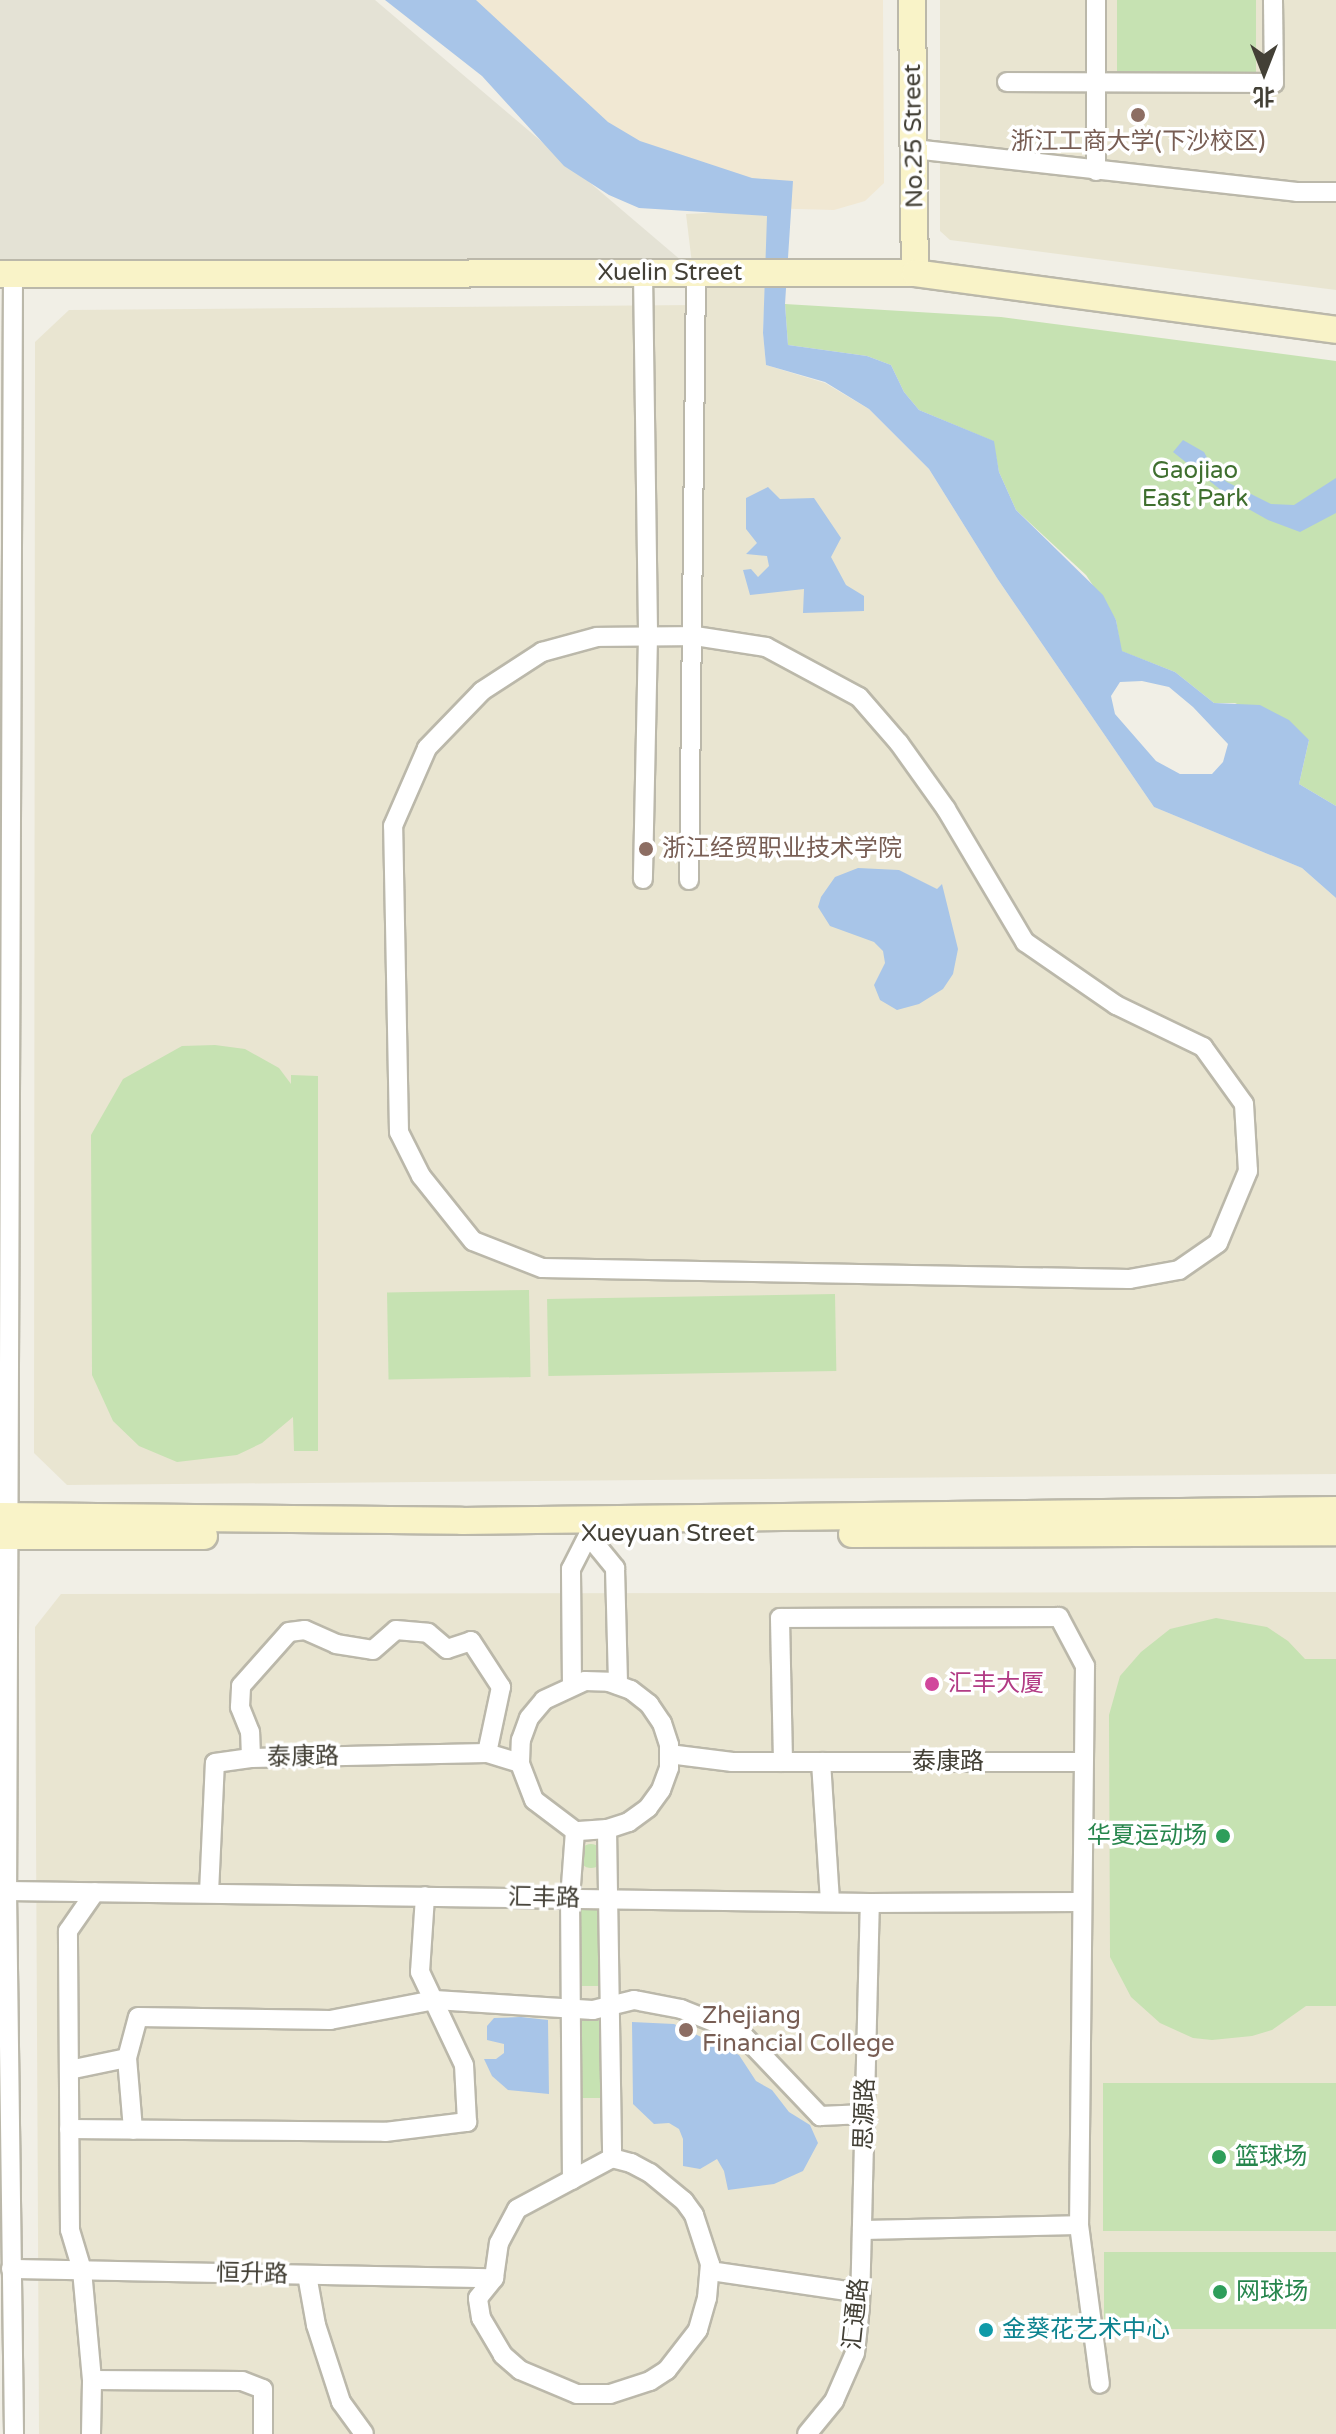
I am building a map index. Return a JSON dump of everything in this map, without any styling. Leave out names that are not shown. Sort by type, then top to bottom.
[{"type":"main road","name":"No.25 Street","points":[[912,0],[915,273]]},
{"type":"main road","name":"Xuelin Street","points":[[6,274],[915,273],[1336,330]]},
{"type":"main road","points":[[4,1526],[1336,1510]]},
{"type":"main road","name":"Xueyuan Street","points":[[4,1526],[588,1535],[1336,1532]]},
{"type":"street","points":[[1096,0],[1096,171]]},
{"type":"street","points":[[1007,82],[1274,83],[1273,0]]},
{"type":"street","points":[[914,149],[1297,192],[1336,192]]},
{"type":"street","points":[[643,273],[648,636],[643,879]]},
{"type":"street","points":[[689,880],[695,636],[696,273]]},
{"type":"street","points":[[6,274],[4,1526],[8,2279],[14,2434]]},
{"type":"street","points":[[695,636],[766,647],[859,697],[899,743],[946,809],[1025,942],[1116,1005],[1203,1047],[1244,1104],[1248,1171],[1218,1243],[1179,1270],[1129,1279],[542,1268],[473,1241],[421,1176],[399,1132],[393,826],[427,748],[482,691],[542,652],[597,637],[695,636]]},
{"type":"street","points":[[572,1686],[571,1569],[588,1535],[615,1568],[618,1685]]},
{"type":"street","points":[[783,1762],[780,1618],[1059,1617],[1085,1666],[1079,2225],[1100,2384]]},
{"type":"street","points":[[251,1758],[250,1732],[240,1707],[241,1686],[289,1632],[305,1630],[336,1644],[373,1650],[396,1630],[428,1633],[447,1649],[471,1641],[501,1687],[487,1753]]},
{"type":"street","points":[[585,1681],[618,1685],[649,1704],[662,1723],[669,1754],[661,1790],[648,1808],[629,1822],[607,1829],[575,1831],[548,1814],[534,1800],[520,1763],[521,1740],[529,1718],[544,1700],[585,1681]]},
{"type":"street","name":"泰康路","points":[[209,1893],[215,1763],[251,1758],[487,1753],[520,1763]]},
{"type":"street","name":"泰康路","points":[[669,1754],[732,1762],[1083,1762]]},
{"type":"street","points":[[821,1762],[830,1902]]},
{"type":"street","points":[[607,1829],[612,2158]]},
{"type":"street","points":[[572,2180],[570,1899],[575,1831]]},
{"type":"street","name":"汇丰路","points":[[7,1891],[870,1903],[1081,1902]]},
{"type":"street","points":[[91,2434],[92,2380],[82,2270],[70,2230],[68,1931],[95,1892]]},
{"type":"street","points":[[69,2129],[385,2132],[467,2122],[464,2065],[420,1972],[425,1896]]},
{"type":"street","name":"思源路","points":[[862,2230],[870,1903]]},
{"type":"street","points":[[133,2130],[127,2058],[138,2017],[330,2020],[435,2000],[593,2010],[634,2000],[681,2009],[741,2033],[820,2116],[865,2114]]},
{"type":"street","points":[[69,2070],[127,2058]]},
{"type":"street","points":[[612,2158],[650,2173],[684,2201],[700,2230],[710,2271],[701,2322],[679,2359],[650,2381],[610,2394],[592,2395],[539,2381],[520,2370],[503,2355],[481,2318],[478,2298],[494,2278],[499,2243],[517,2209],[547,2190],[612,2158]]},
{"type":"street","points":[[862,2230],[1079,2225]]},
{"type":"street","name":"汇通路","points":[[807,2434],[834,2401],[855,2353],[862,2230]]},
{"type":"street","name":"恒升路","points":[[8,2279],[82,2270],[494,2278]]},
{"type":"street","points":[[710,2271],[860,2293]]},
{"type":"street","points":[[307,2275],[316,2325],[341,2402],[364,2434]]},
{"type":"street","points":[[92,2380],[242,2381],[263,2389],[263,2434]]},
{"type":"shaded area","points":[[0,0],[375,0],[696,273],[0,274]]},
{"type":"shaded area","points":[[448,0],[883,0],[884,183],[865,201],[834,210],[682,206]]},
{"type":"shaded area","name":"浙江工商大学(下沙校区)","points":[[940,0],[1336,0],[1336,290],[950,240],[940,231]]},
{"type":"shaded area","name":"浙江经贸职业技术学院","points":[[727,212],[768,216],[763,333],[766,365],[825,383],[869,409],[929,469],[997,578],[1154,807],[1302,868],[1336,898],[1336,1474],[67,1485],[34,1453],[35,342],[69,310],[697,305],[686,214]]},
{"type":"shaded area","name":"Zhejiang Financial College","points":[[1336,1592],[1336,2434],[39,2434],[35,1627],[61,1594]]},
{"type":"green space","points":[[1117,0],[1256,0],[1256,72],[1117,72]]},
{"type":"green space","name":"Gaojiao East Park","points":[[785,304],[1001,317],[1336,361],[1336,806],[1299,784],[1309,740],[1235,703],[1214,703],[1175,672],[1121,651],[1116,620],[1086,575],[1016,510],[999,472],[993,441],[919,410],[904,392],[891,365],[867,356],[788,345]]},
{"type":"green space","points":[[215,1045],[245,1049],[279,1068],[291,1084],[291,1075],[318,1076],[318,1451],[294,1451],[293,1417],[262,1443],[237,1455],[177,1462],[139,1446],[113,1421],[92,1375],[91,1135],[123,1079],[182,1046]]},
{"type":"green space","points":[[529,1290],[531,1377],[389,1379],[387,1292]]},
{"type":"green space","points":[[835,1294],[836,1371],[548,1376],[547,1299]]},
{"type":"green space","name":"华夏运动场","points":[[1216,1618],[1267,1627],[1288,1641],[1305,1659],[1336,1659],[1336,2006],[1306,2006],[1272,2030],[1252,2036],[1212,2040],[1193,2038],[1160,2023],[1131,1997],[1110,1957],[1109,1715],[1120,1676],[1141,1652],[1170,1629]]},
{"type":"green space","points":[[591,1844],[599,1848],[603,1856],[599,1864],[591,1868],[583,1864],[579,1856],[583,1848]]},
{"type":"green space","points":[[576,1907],[603,1907],[603,1986],[576,1986]]},
{"type":"green space","points":[[578,2020],[603,2020],[603,2098],[578,2098]]},
{"type":"green space","name":"篮球场","points":[[1103,2083],[1336,2083],[1336,2231],[1103,2231]]},
{"type":"green space","name":"网球场","points":[[1104,2252],[1336,2252],[1336,2329],[1104,2329]]},
{"type":"water","points":[[385,0],[476,0],[608,122],[640,141],[752,178],[793,181],[785,304],[788,345],[867,356],[891,365],[904,392],[919,410],[994,441],[999,472],[1016,510],[1103,595],[1116,620],[1122,651],[1175,672],[1214,703],[1260,705],[1289,720],[1309,740],[1299,784],[1336,806],[1336,898],[1302,868],[1154,807],[997,578],[929,469],[869,409],[825,382],[766,365],[763,333],[767,216],[639,208],[609,195],[564,166],[482,76]],"holes":[[[1142,681],[1169,687],[1228,744],[1223,762],[1212,774],[1180,774],[1156,761],[1115,714],[1111,696],[1120,682]]]},
{"type":"water","points":[[1183,440],[1204,452],[1214,471],[1227,482],[1271,504],[1294,505],[1336,478],[1336,513],[1300,532],[1268,520],[1236,502],[1173,452]]},
{"type":"water","points":[[768,487],[780,499],[814,498],[841,538],[831,557],[846,585],[864,596],[864,611],[803,613],[804,589],[750,595],[743,570],[751,569],[758,577],[769,566],[767,556],[746,554],[757,543],[746,529],[746,498]]},
{"type":"water","points":[[858,868],[899,870],[937,889],[942,884],[958,949],[953,974],[943,989],[919,1004],[897,1010],[880,1000],[874,985],[885,963],[883,951],[874,942],[830,926],[818,907],[835,877]]},
{"type":"water","points":[[494,2018],[548,2020],[549,2094],[508,2090],[492,2076],[484,2059],[496,2059],[504,2053],[504,2044],[487,2040],[487,2026]]},
{"type":"water","points":[[632,2022],[674,2024],[739,2055],[756,2081],[772,2090],[789,2112],[810,2125],[818,2143],[803,2171],[774,2184],[728,2190],[724,2171],[717,2159],[700,2169],[683,2166],[683,2139],[679,2129],[669,2123],[654,2124],[633,2104]]},
{"type":"place","name":"浙江工商大学(下沙校区)","points":[[1138,115]]},
{"type":"place","name":"浙江经贸职业技术学院","points":[[646,849]]},
{"type":"place","name":"汇丰大厦","points":[[932,1684]]},
{"type":"place","name":"华夏运动场","points":[[1223,1836]]},
{"type":"place","name":"Zhejiang Financial College","points":[[686,2030]]},
{"type":"place","name":"篮球场","points":[[1219,2157]]},
{"type":"place","name":"网球场","points":[[1220,2292]]},
{"type":"place","name":"金葵花艺术中心","points":[[986,2330]]}]
